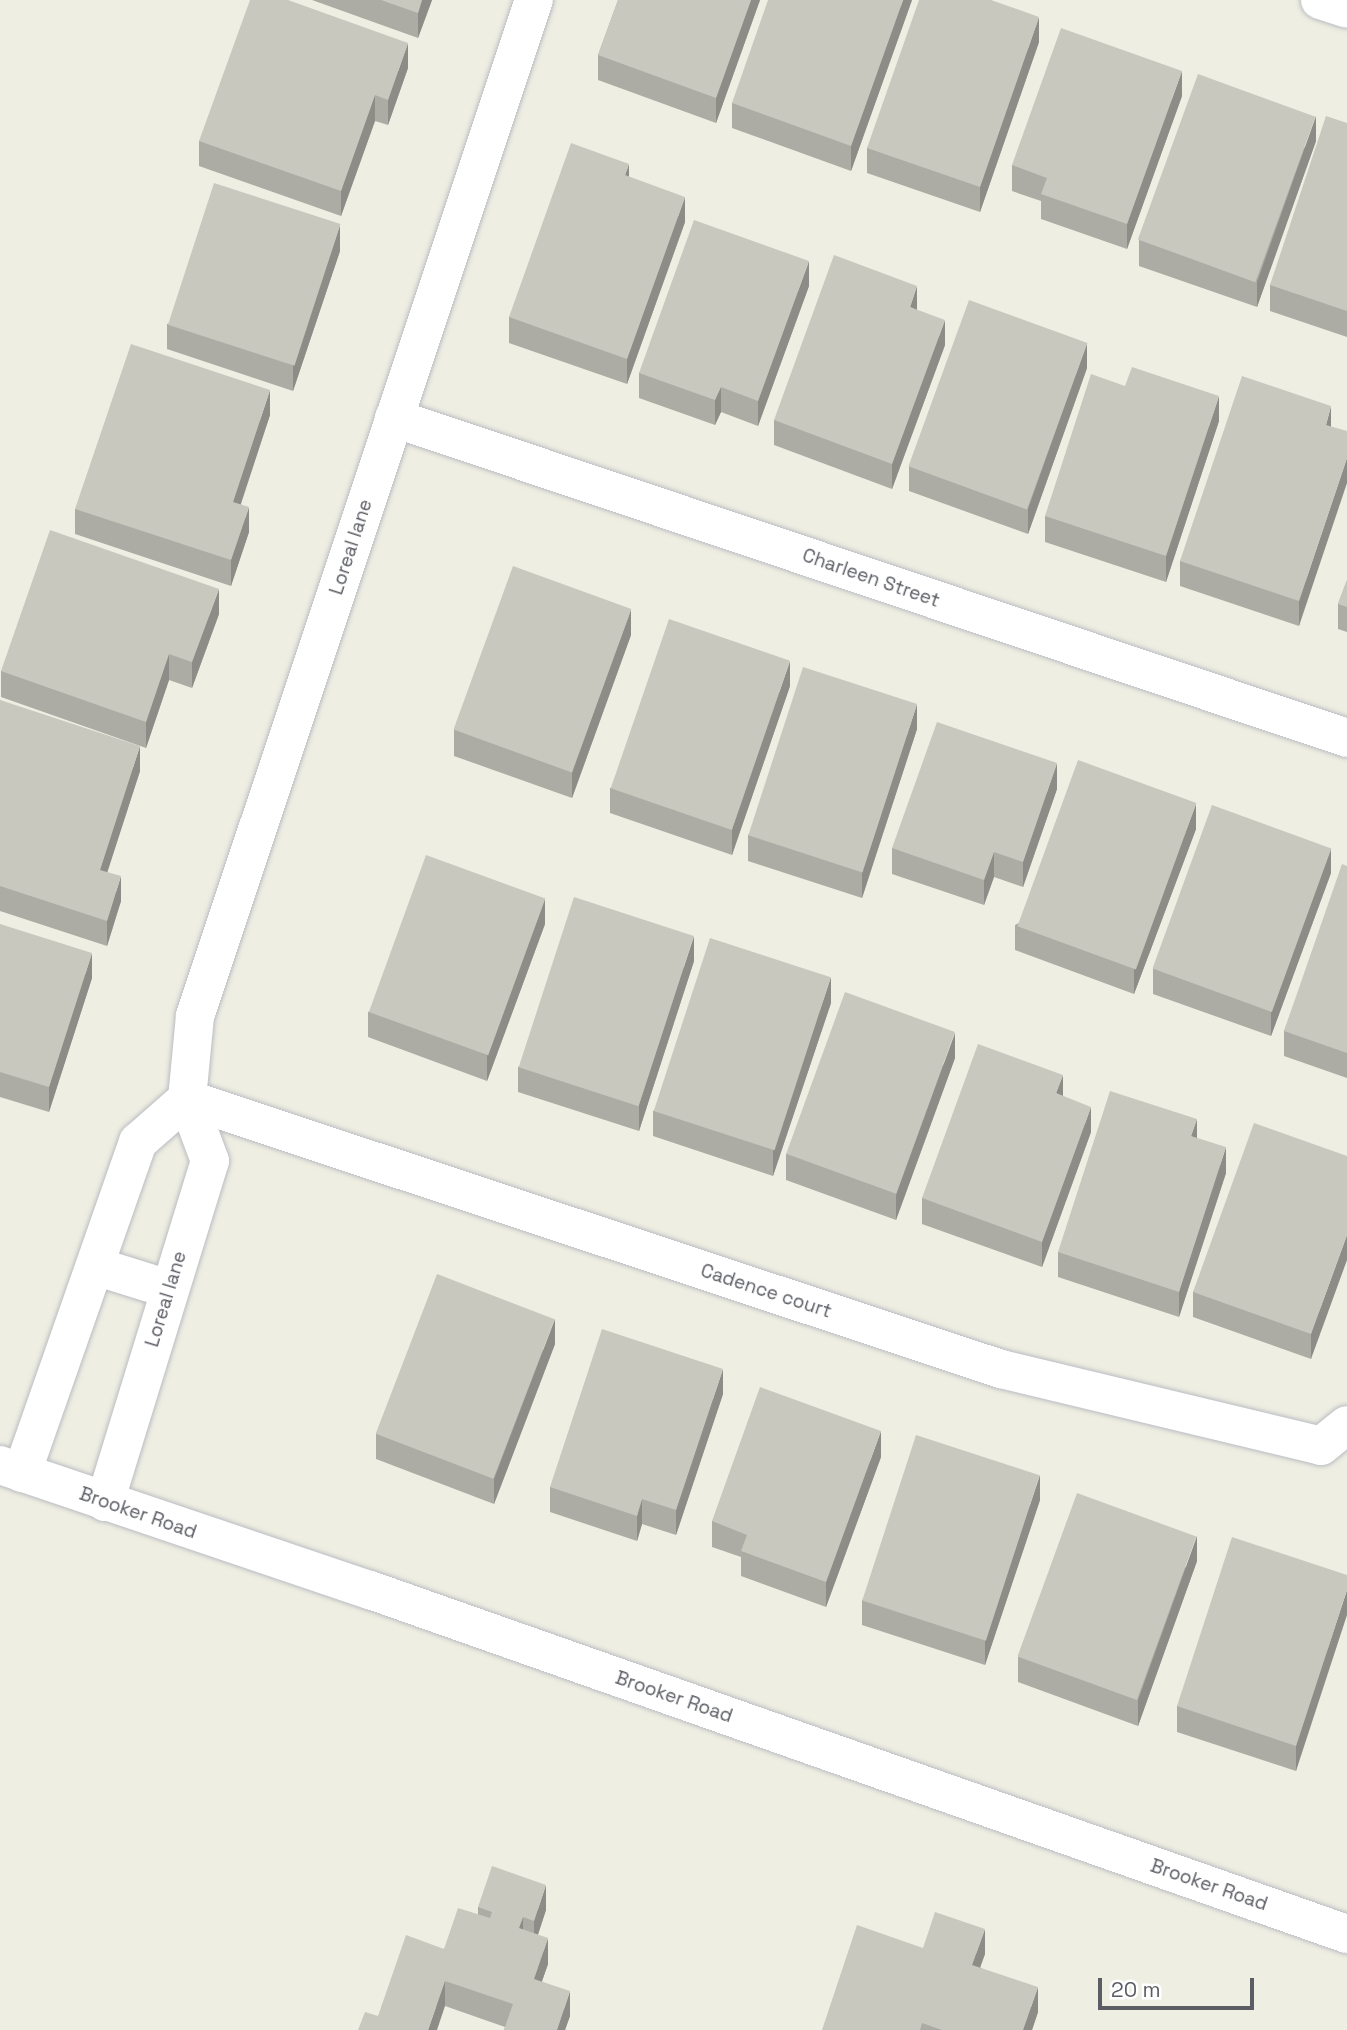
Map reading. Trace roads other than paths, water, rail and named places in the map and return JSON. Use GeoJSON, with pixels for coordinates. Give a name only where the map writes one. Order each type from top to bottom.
{"type":"FeatureCollection","features":[{"type":"Feature","properties":{"kind":"street","name":"Loreal lane"},"geometry":{"type":"LineString","coordinates":[[105,1502],[210,1161],[187,1099],[195,1016],[534,0]]}},
{"type":"Feature","properties":{"kind":"street"},"geometry":{"type":"LineString","coordinates":[[1320,0],[1347,9]]}},
{"type":"Feature","properties":{"kind":"street","name":"Charleen Street"},"geometry":{"type":"LineString","coordinates":[[394,418],[1347,738]]}},
{"type":"Feature","properties":{"kind":"street"},"geometry":{"type":"LineString","coordinates":[[11,1469],[95,1266],[138,1142],[187,1099]]}},
{"type":"Feature","properties":{"kind":"street","name":"Cadence court"},"geometry":{"type":"LineString","coordinates":[[187,1099],[1001,1369],[1321,1446],[1347,1425]]}},
{"type":"Feature","properties":{"kind":"street"},"geometry":{"type":"LineString","coordinates":[[95,1266],[169,1289]]}},
{"type":"Feature","properties":{"kind":"street","name":"Brooker Road"},"geometry":{"type":"LineString","coordinates":[[11,1469],[1347,1934]]}}]}
